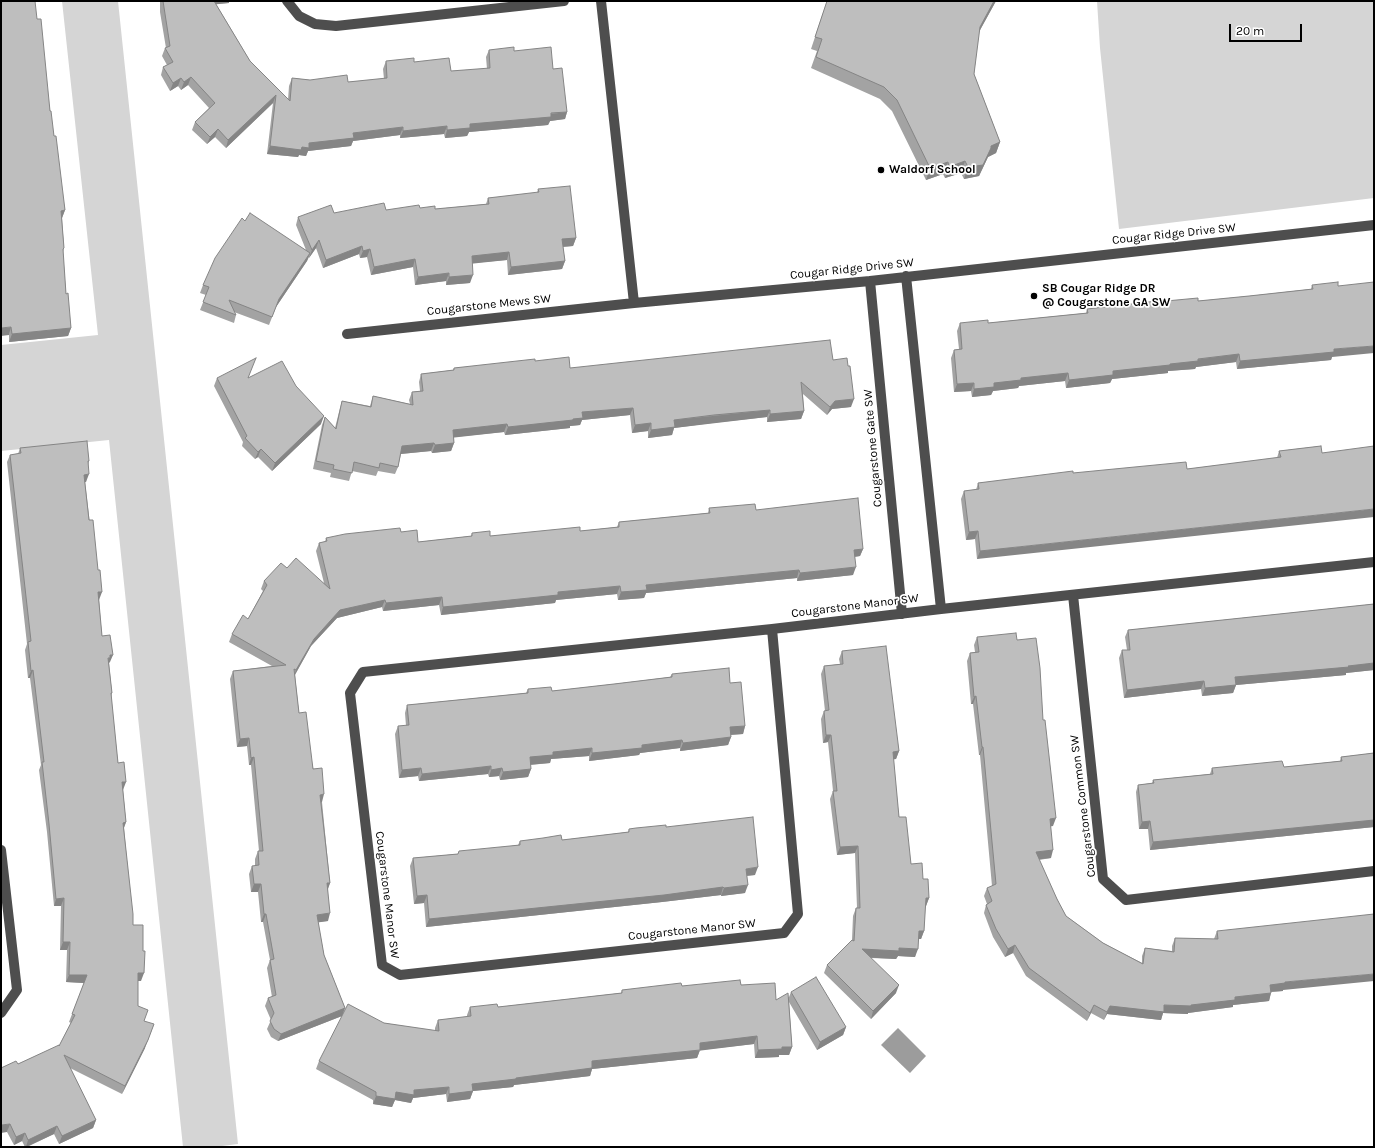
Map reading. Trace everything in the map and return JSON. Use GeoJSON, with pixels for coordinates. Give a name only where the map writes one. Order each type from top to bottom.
{"type":"FeatureCollection","features":[{"type":"Feature","properties":{"kind":"street"},"geometry":{"type":"LineString","coordinates":[[287,1],[299,16],[316,24],[336,26],[564,1]]}},
{"type":"Feature","properties":{"kind":"street"},"geometry":{"type":"LineString","coordinates":[[601,1],[634,303]]}},
{"type":"Feature","properties":{"kind":"street","name":"Cougar Ridge Drive SW"},"geometry":{"type":"LineString","coordinates":[[634,303],[870,281],[1374,225]]}},
{"type":"Feature","properties":{"kind":"street"},"geometry":{"type":"LineString","coordinates":[[906,276],[941,609],[1374,562]]}},
{"type":"Feature","properties":{"kind":"street","name":"Cougarstone Gate SW"},"geometry":{"type":"LineString","coordinates":[[870,281],[902,614]]}},
{"type":"Feature","properties":{"kind":"street","name":"Cougarstone Mews SW"},"geometry":{"type":"LineString","coordinates":[[347,334],[634,303]]}},
{"type":"Feature","properties":{"kind":"street","name":"Cougarstone Common SW"},"geometry":{"type":"LineString","coordinates":[[1073,595],[1103,879],[1126,900],[1374,871]]}},
{"type":"Feature","properties":{"kind":"street","name":"Cougarstone Manor SW"},"geometry":{"type":"LineString","coordinates":[[772,629],[798,914],[784,933],[400,975],[382,965],[350,693],[363,672],[772,629],[941,609]]}},
{"type":"Feature","properties":{"kind":"street"},"geometry":{"type":"LineString","coordinates":[[1,850],[17,990],[1,1013]]}},
{"type":"Feature","properties":{"kind":"shaded area"},"geometry":{"type":"Polygon","coordinates":[[[62,1],[118,1],[238,1144],[214,1147],[183,1147],[109,440],[1,451],[1,345],[98,335],[62,1]]]}},
{"type":"Feature","properties":{"kind":"shaded area"},"geometry":{"type":"Polygon","coordinates":[[[1097,1],[1374,1],[1374,198],[1119,229],[1100,48],[1097,1]]]}},
{"type":"Feature","properties":{"kind":"shaded area"},"geometry":{"type":"Polygon","coordinates":[[[898,1028],[926,1056],[910,1073],[881,1045],[898,1028]]]}},
{"type":"Feature","properties":{"kind":"building"},"geometry":{"type":"Polygon","coordinates":[[[1,1],[35,1],[37,19],[41,19],[50,111],[54,136],[56,136],[65,210],[61,211],[66,294],[68,293],[71,328],[12,334],[11,327],[1,328],[1,1]]]}},
{"type":"Feature","properties":{"kind":"building"},"geometry":{"type":"Polygon","coordinates":[[[163,1],[214,1],[250,61],[290,101],[292,78],[310,80],[347,75],[348,82],[387,78],[386,61],[414,58],[414,62],[449,58],[451,71],[490,68],[489,50],[514,47],[514,51],[551,47],[553,69],[562,68],[567,112],[551,113],[551,117],[470,124],[470,128],[447,130],[447,126],[403,131],[403,127],[353,133],[354,138],[309,143],[309,148],[302,147],[301,150],[270,146],[276,95],[228,140],[218,129],[210,137],[195,122],[215,103],[191,77],[184,82],[181,78],[173,83],[163,67],[173,62],[165,48],[170,46],[163,1]]]}},
{"type":"Feature","properties":{"kind":"building"},"geometry":{"type":"Polygon","coordinates":[[[827,1],[994,1],[980,27],[974,74],[1000,142],[991,146],[983,165],[968,167],[965,161],[949,167],[948,162],[930,168],[897,100],[884,87],[816,57],[822,39],[815,37],[827,1]]]}},
{"type":"Feature","properties":{"kind":"building"},"geometry":{"type":"Polygon","coordinates":[[[570,186],[576,238],[562,239],[565,261],[511,267],[509,252],[472,256],[473,275],[449,277],[449,273],[418,277],[415,259],[374,267],[370,249],[363,251],[362,246],[326,260],[319,240],[312,250],[298,217],[331,205],[334,213],[384,203],[386,210],[419,205],[420,208],[435,206],[435,209],[489,204],[488,198],[539,192],[538,189],[570,186]]]}},
{"type":"Feature","properties":{"kind":"building"},"geometry":{"type":"Polygon","coordinates":[[[250,213],[310,253],[279,299],[272,317],[229,300],[236,315],[203,302],[209,287],[203,285],[215,258],[242,218],[245,221],[250,213]]]}},
{"type":"Feature","properties":{"kind":"building"},"geometry":{"type":"Polygon","coordinates":[[[1338,282],[1338,286],[1374,282],[1374,346],[1334,349],[1334,352],[1240,361],[1239,354],[1198,359],[1198,361],[1170,365],[1113,371],[1113,375],[1069,380],[1068,373],[1021,378],[1021,380],[994,383],[994,387],[974,389],[974,383],[957,384],[954,350],[962,349],[960,323],[988,320],[988,323],[1088,313],[1087,309],[1166,300],[1198,298],[1198,301],[1249,296],[1313,289],[1312,285],[1338,282]]]}},
{"type":"Feature","properties":{"kind":"building"},"geometry":{"type":"Polygon","coordinates":[[[830,340],[833,360],[847,358],[848,366],[850,366],[854,399],[835,401],[830,407],[801,382],[804,411],[770,414],[770,410],[714,415],[674,420],[675,427],[651,430],[651,423],[635,425],[633,408],[582,412],[583,418],[573,420],[508,427],[507,424],[453,430],[454,443],[402,446],[398,467],[380,463],[379,468],[354,462],[352,473],[333,469],[334,465],[316,461],[325,417],[336,429],[342,401],[371,407],[373,396],[413,405],[412,392],[423,391],[421,374],[454,370],[454,368],[535,359],[535,361],[569,357],[570,368],[830,340]]]}},
{"type":"Feature","properties":{"kind":"building"},"geometry":{"type":"Polygon","coordinates":[[[256,358],[248,378],[282,361],[296,386],[324,416],[275,463],[261,449],[258,452],[245,438],[247,436],[217,378],[256,358]]]}},
{"type":"Feature","properties":{"kind":"building"},"geometry":{"type":"Polygon","coordinates":[[[87,441],[89,474],[84,475],[89,520],[93,520],[98,570],[100,570],[102,592],[98,592],[102,636],[110,635],[113,655],[110,655],[110,658],[108,658],[118,763],[124,762],[126,782],[122,782],[126,822],[123,823],[133,925],[143,925],[143,951],[145,951],[144,973],[138,973],[138,1006],[148,1010],[144,1021],[154,1024],[148,1040],[125,1086],[64,1055],[96,1120],[62,1136],[57,1126],[28,1140],[25,1133],[16,1137],[10,1124],[1,1125],[1,1068],[16,1061],[18,1064],[59,1046],[75,1015],[72,1014],[87,975],[69,975],[70,942],[63,942],[64,898],[56,899],[42,762],[44,762],[33,670],[31,671],[28,642],[31,641],[10,455],[21,453],[20,448],[87,441]]]}},
{"type":"Feature","properties":{"kind":"building"},"geometry":{"type":"Polygon","coordinates":[[[1321,446],[1322,453],[1374,446],[1374,509],[980,551],[978,531],[969,532],[964,491],[979,489],[978,483],[1073,471],[1073,473],[1186,462],[1187,469],[1281,457],[1279,451],[1321,446]]]}},
{"type":"Feature","properties":{"kind":"building"},"geometry":{"type":"Polygon","coordinates":[[[858,498],[863,549],[854,550],[856,567],[800,573],[799,570],[646,585],[647,590],[621,592],[620,586],[558,592],[558,595],[443,607],[442,597],[386,603],[385,600],[340,610],[314,639],[296,670],[294,669],[299,713],[306,712],[313,769],[322,768],[324,794],[320,795],[330,883],[327,883],[330,913],[317,915],[324,955],[345,1008],[281,1034],[274,1029],[270,1021],[274,1013],[268,998],[276,995],[270,960],[274,959],[266,914],[264,914],[261,884],[254,884],[252,866],[259,865],[258,851],[263,851],[254,757],[251,758],[249,738],[240,739],[233,671],[286,665],[232,634],[243,615],[248,619],[267,585],[264,581],[281,563],[287,568],[296,558],[330,589],[319,543],[327,541],[326,538],[345,534],[400,528],[401,532],[417,530],[418,542],[472,536],[472,533],[490,531],[490,536],[580,527],[580,531],[619,527],[619,522],[710,513],[709,508],[755,504],[756,510],[858,498]]]}},
{"type":"Feature","properties":{"kind":"building"},"geometry":{"type":"Polygon","coordinates":[[[1374,604],[1374,663],[1348,666],[1349,667],[1235,677],[1236,685],[1205,688],[1204,681],[1127,690],[1122,650],[1130,650],[1128,630],[1374,604]]]}},
{"type":"Feature","properties":{"kind":"building"},"geometry":{"type":"Polygon","coordinates":[[[1016,633],[1017,640],[1036,638],[1040,668],[1043,720],[1045,720],[1056,818],[1050,819],[1053,850],[1036,852],[1066,916],[1103,943],[1143,964],[1145,948],[1174,952],[1175,938],[1218,939],[1217,931],[1374,914],[1374,974],[1285,982],[1270,985],[1271,993],[1235,997],[1235,1000],[1191,1006],[1164,1005],[1164,1012],[1110,1006],[1107,1012],[1094,1005],[1090,1013],[1029,968],[1015,945],[1008,949],[996,929],[986,905],[992,901],[987,888],[996,884],[983,747],[976,696],[974,697],[970,653],[979,652],[977,637],[1016,633]]]}},
{"type":"Feature","properties":{"kind":"building"},"geometry":{"type":"Polygon","coordinates":[[[886,646],[899,751],[893,752],[899,817],[906,817],[911,864],[922,863],[923,879],[928,879],[929,898],[926,898],[924,931],[919,931],[918,949],[899,948],[899,951],[862,949],[899,985],[873,1011],[827,965],[852,940],[854,941],[856,908],[860,908],[858,846],[840,847],[833,791],[837,791],[831,735],[826,735],[824,711],[829,710],[824,666],[843,664],[842,651],[886,646]]]}},
{"type":"Feature","properties":{"kind":"building"},"geometry":{"type":"Polygon","coordinates":[[[729,668],[730,683],[741,682],[745,726],[730,727],[731,737],[683,743],[682,740],[642,745],[642,748],[592,753],[592,748],[553,752],[553,755],[530,757],[531,769],[503,772],[502,768],[491,770],[491,766],[422,774],[421,768],[402,770],[398,726],[409,725],[407,705],[528,693],[528,689],[551,687],[552,691],[614,684],[672,677],[672,674],[729,668]]]}},
{"type":"Feature","properties":{"kind":"building"},"geometry":{"type":"Polygon","coordinates":[[[1374,753],[1374,820],[1153,842],[1150,821],[1142,822],[1138,785],[1154,783],[1153,780],[1213,774],[1212,768],[1282,761],[1284,767],[1342,761],[1341,757],[1374,753]]]}},
{"type":"Feature","properties":{"kind":"building"},"geometry":{"type":"Polygon","coordinates":[[[753,817],[758,867],[746,869],[748,885],[429,919],[427,895],[417,896],[413,858],[458,854],[459,851],[520,845],[520,841],[561,835],[562,840],[629,832],[629,829],[636,828],[666,825],[666,827],[753,817]]]}},
{"type":"Feature","properties":{"kind":"building"},"geometry":{"type":"Polygon","coordinates":[[[816,977],[846,1027],[820,1042],[791,992],[816,977]]]}},
{"type":"Feature","properties":{"kind":"building"},"geometry":{"type":"Polygon","coordinates":[[[740,980],[741,985],[775,983],[776,1000],[788,993],[792,1047],[758,1050],[757,1036],[700,1043],[700,1050],[592,1061],[592,1068],[472,1084],[473,1091],[449,1094],[449,1087],[414,1090],[414,1095],[396,1092],[395,1099],[376,1096],[376,1092],[319,1061],[348,1004],[384,1023],[439,1031],[438,1020],[471,1016],[470,1007],[497,1004],[498,1007],[622,993],[622,990],[681,983],[682,986],[740,980]]]}},
{"type":"Feature","properties":{"kind":"place","name":"Waldorf School"},"geometry":{"type":"Point","coordinates":[881,170]}},
{"type":"Feature","properties":{"kind":"place","name":"SB Cougar Ridge DR @ Cougarstone GA SW"},"geometry":{"type":"Point","coordinates":[1034,296]}}]}
